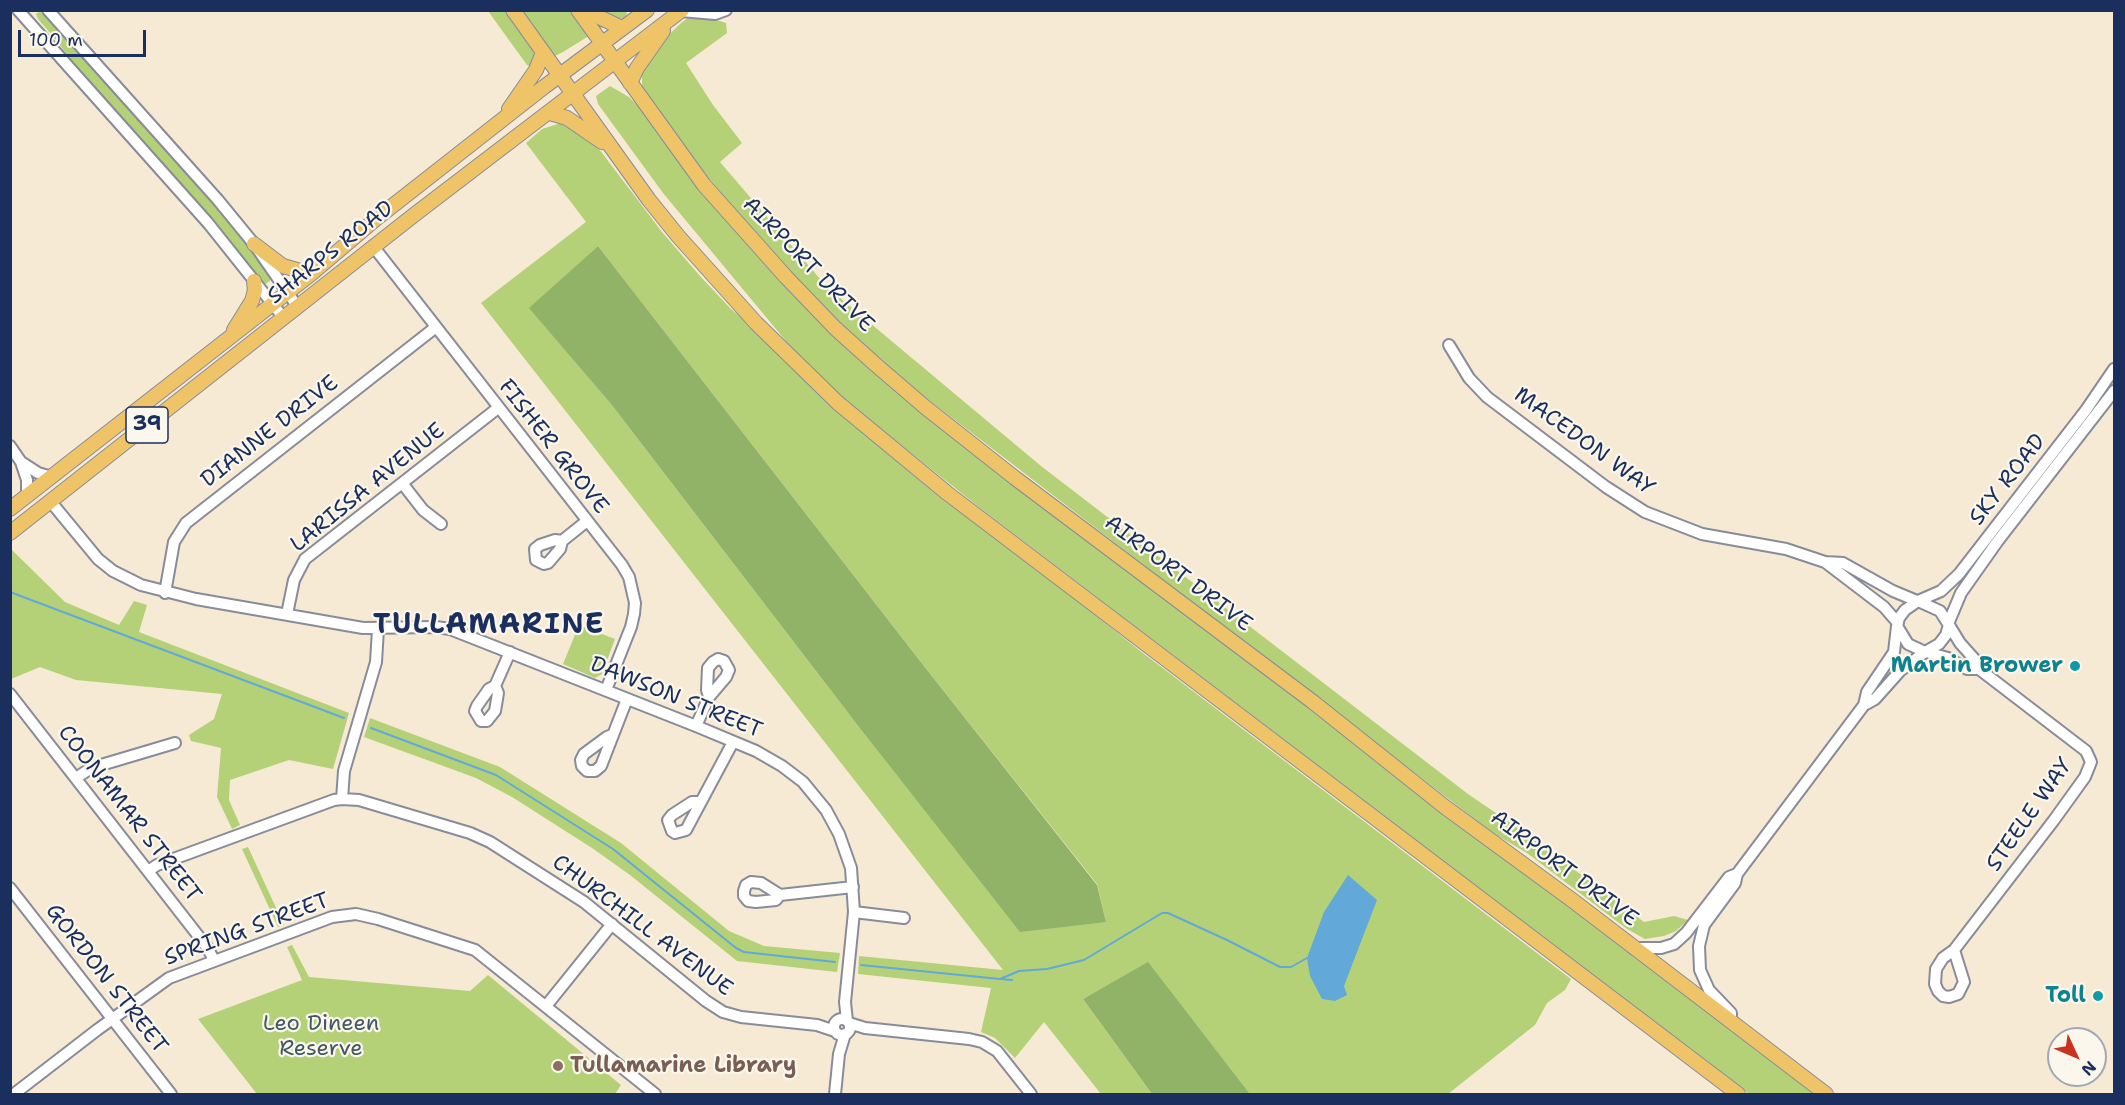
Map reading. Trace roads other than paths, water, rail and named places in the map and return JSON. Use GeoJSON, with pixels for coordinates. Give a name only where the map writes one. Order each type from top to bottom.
{"type":"FeatureCollection","features":[{"type":"Feature","properties":{"kind":"main road"},"geometry":{"type":"LineString","coordinates":[[513,10],[613,151],[678,236],[748,315],[838,403],[947,493],[1738,1095]]}},
{"type":"Feature","properties":{"kind":"main road","name":"AIRPORT DRIVE"},"geometry":{"type":"LineString","coordinates":[[578,10],[704,185],[835,328],[876,365],[1015,477],[1313,702],[1445,807],[1826,1095]]}},
{"type":"Feature","properties":{"kind":"main road"},"geometry":{"type":"LineString","coordinates":[[591,10],[601,18],[622,28]]}},
{"type":"Feature","properties":{"kind":"main road","name":"SHARPS ROAD"},"geometry":{"type":"LineString","coordinates":[[11,509],[559,76],[647,10]]}},
{"type":"Feature","properties":{"kind":"main road"},"geometry":{"type":"LineString","coordinates":[[630,83],[640,63],[678,14]]}},
{"type":"Feature","properties":{"kind":"main road","name":"SHARPS ROAD"},"geometry":{"type":"LineString","coordinates":[[10,533],[373,246],[678,14]]}},
{"type":"Feature","properties":{"kind":"main road"},"geometry":{"type":"LineString","coordinates":[[498,124],[536,70],[543,52]]}},
{"type":"Feature","properties":{"kind":"main road"},"geometry":{"type":"LineString","coordinates":[[550,113],[567,118],[613,151]]}},
{"type":"Feature","properties":{"kind":"main road"},"geometry":{"type":"LineString","coordinates":[[254,244],[283,266],[311,274]]}},
{"type":"Feature","properties":{"kind":"main road"},"geometry":{"type":"LineString","coordinates":[[230,337],[252,301],[255,290],[254,280]]}},
{"type":"Feature","properties":{"kind":"main road"},"geometry":{"type":"LineString","coordinates":[[11,509],[21,512],[36,500],[51,502]]}},
{"type":"Feature","properties":{"kind":"street"},"geometry":{"type":"LineString","coordinates":[[48,10],[218,200],[254,244],[297,306]]}},
{"type":"Feature","properties":{"kind":"street"},"geometry":{"type":"LineString","coordinates":[[678,14],[715,14],[726,10]]}},
{"type":"Feature","properties":{"kind":"street"},"geometry":{"type":"LineString","coordinates":[[20,11],[208,223],[283,317]]}},
{"type":"Feature","properties":{"kind":"street","name":"FISHER GROVE"},"geometry":{"type":"LineString","coordinates":[[373,246],[622,565],[631,583],[635,603],[631,627],[606,690]]}},
{"type":"Feature","properties":{"kind":"street","name":"DIANNE DRIVE"},"geometry":{"type":"LineString","coordinates":[[165,593],[174,542],[186,523],[436,327]]}},
{"type":"Feature","properties":{"kind":"street","name":"MACEDON WAY"},"geometry":{"type":"LineString","coordinates":[[1449,345],[1469,378],[1487,397],[1625,500],[1665,521],[1702,534],[1778,548],[1825,562],[1843,563],[1893,591],[1917,601]]}},
{"type":"Feature","properties":{"kind":"street","name":"SKY ROAD"},"geometry":{"type":"LineString","coordinates":[[1917,601],[1941,591],[1959,574],[2115,369]]}},
{"type":"Feature","properties":{"kind":"street","name":"SKY ROAD"},"geometry":{"type":"LineString","coordinates":[[1948,624],[1961,593],[1997,542],[2115,391]]}},
{"type":"Feature","properties":{"kind":"street","name":"LARISSA AVENUE"},"geometry":{"type":"LineString","coordinates":[[287,614],[294,580],[305,560],[498,408]]}},
{"type":"Feature","properties":{"kind":"street"},"geometry":{"type":"LineString","coordinates":[[10,446],[21,462],[27,480],[27,496]]}},
{"type":"Feature","properties":{"kind":"street"},"geometry":{"type":"LineString","coordinates":[[21,462],[38,473],[52,477]]}},
{"type":"Feature","properties":{"kind":"street"},"geometry":{"type":"LineString","coordinates":[[402,483],[423,510],[441,524]]}},
{"type":"Feature","properties":{"kind":"street","name":"DAWSON STREET"},"geometry":{"type":"LineString","coordinates":[[51,502],[98,559],[141,585],[165,593],[378,629],[436,627],[450,629],[696,726],[770,758],[782,766],[802,782],[816,798],[840,834],[851,868],[854,912],[835,1095]]}},
{"type":"Feature","properties":{"kind":"street"},"geometry":{"type":"LineString","coordinates":[[562,541],[587,521]]}},
{"type":"Feature","properties":{"kind":"street","name":"MACEDON WAY"},"geometry":{"type":"LineString","coordinates":[[1825,562],[1884,607],[1898,625]]}},
{"type":"Feature","properties":{"kind":"street"},"geometry":{"type":"LineString","coordinates":[[1731,1022],[1731,1013],[1717,999],[1703,979],[1698,945],[1704,925],[1735,883],[1737,874],[1864,705],[1867,692],[1894,652],[1898,625],[1905,610],[1917,601],[1936,607],[1944,615],[1948,624],[1946,635],[1940,644],[1900,671],[1875,699],[1864,705]]}},
{"type":"Feature","properties":{"kind":"street","name":"STEELE WAY"},"geometry":{"type":"LineString","coordinates":[[1948,624],[1959,643],[1977,662],[1978,669]]}},
{"type":"Feature","properties":{"kind":"street"},"geometry":{"type":"LineString","coordinates":[[1898,625],[1908,644],[1925,652]]}},
{"type":"Feature","properties":{"kind":"street"},"geometry":{"type":"LineString","coordinates":[[342,799],[344,771],[376,663],[378,629]]}},
{"type":"Feature","properties":{"kind":"street"},"geometry":{"type":"LineString","coordinates":[[495,686],[510,652]]}},
{"type":"Feature","properties":{"kind":"street","name":"STEELE WAY"},"geometry":{"type":"LineString","coordinates":[[1925,652],[1948,658],[1967,669],[1978,669],[2086,751],[2091,762],[2085,777],[1954,950]]}},
{"type":"Feature","properties":{"kind":"street","name":"COONAMAR STREET"},"geometry":{"type":"LineString","coordinates":[[10,694],[207,947],[214,960]]}},
{"type":"Feature","properties":{"kind":"street"},"geometry":{"type":"LineString","coordinates":[[696,726],[709,697]]}},
{"type":"Feature","properties":{"kind":"street"},"geometry":{"type":"LineString","coordinates":[[612,735],[627,699]]}},
{"type":"Feature","properties":{"kind":"street"},"geometry":{"type":"LineString","coordinates":[[700,802],[733,742]]}},
{"type":"Feature","properties":{"kind":"street"},"geometry":{"type":"LineString","coordinates":[[76,778],[91,768],[175,743]]}},
{"type":"Feature","properties":{"kind":"street","name":"CHURCHILL AVENUE"},"geometry":{"type":"LineString","coordinates":[[148,871],[157,865],[342,799],[370,802],[479,836],[577,897],[706,1001],[723,1012],[741,1017],[865,1028],[982,1042],[1001,1056],[1031,1095]]}},
{"type":"Feature","properties":{"kind":"street"},"geometry":{"type":"LineString","coordinates":[[1633,948],[1661,948],[1674,944],[1686,933],[1729,878],[1737,874]]}},
{"type":"Feature","properties":{"kind":"street"},"geometry":{"type":"LineString","coordinates":[[780,895],[853,887]]}},
{"type":"Feature","properties":{"kind":"street","name":"GORDON STREET"},"geometry":{"type":"LineString","coordinates":[[10,888],[171,1095]]}},
{"type":"Feature","properties":{"kind":"street"},"geometry":{"type":"LineString","coordinates":[[854,912],[904,918]]}},
{"type":"Feature","properties":{"kind":"street","name":"SPRING STREET"},"geometry":{"type":"LineString","coordinates":[[14,1095],[169,978],[332,917],[356,914],[475,950],[654,1095]]}},
{"type":"Feature","properties":{"kind":"street"},"geometry":{"type":"LineString","coordinates":[[546,1006],[612,924]]}},
{"type":"Feature","properties":{"kind":"water"},"geometry":{"type":"Polygon","coordinates":[[[1348,875],[1377,900],[1344,986],[1347,995],[1335,1001],[1322,999],[1310,976],[1307,958],[1324,912],[1348,875]]]}},
{"type":"Feature","properties":{"kind":"waterway"},"geometry":{"type":"LineString","coordinates":[[10,592],[344,718]]}},
{"type":"Feature","properties":{"kind":"waterway"},"geometry":{"type":"LineString","coordinates":[[371,728],[496,775],[613,849],[736,948],[744,952],[835,962]]}},
{"type":"Feature","properties":{"kind":"waterway"},"geometry":{"type":"LineString","coordinates":[[861,965],[1000,979],[1019,971],[1047,969],[1084,960],[1162,913],[1168,913],[1280,967],[1291,967],[1307,958]]}},
{"type":"Feature","properties":{"kind":"waterway"},"geometry":{"type":"LineString","coordinates":[[1000,979],[1012,980]]}},
{"type":"Feature","properties":{"kind":"place","name":"Martin Brower"},"geometry":{"type":"Point","coordinates":[2075,666]}},
{"type":"Feature","properties":{"kind":"place","name":"Toll"},"geometry":{"type":"Point","coordinates":[2098,996]}},
{"type":"Feature","properties":{"kind":"place","name":"Tullamarine Library"},"geometry":{"type":"Point","coordinates":[558,1066]}},
{"type":"Feature","properties":{"kind":"district","name":"TULLAMARINE"},"geometry":{"type":"Point","coordinates":[489,626]}},
{"type":"Feature","properties":{"kind":"park label","name":"Leo Dineen Reserve"},"geometry":{"type":"Point","coordinates":[321,1036]}}]}
